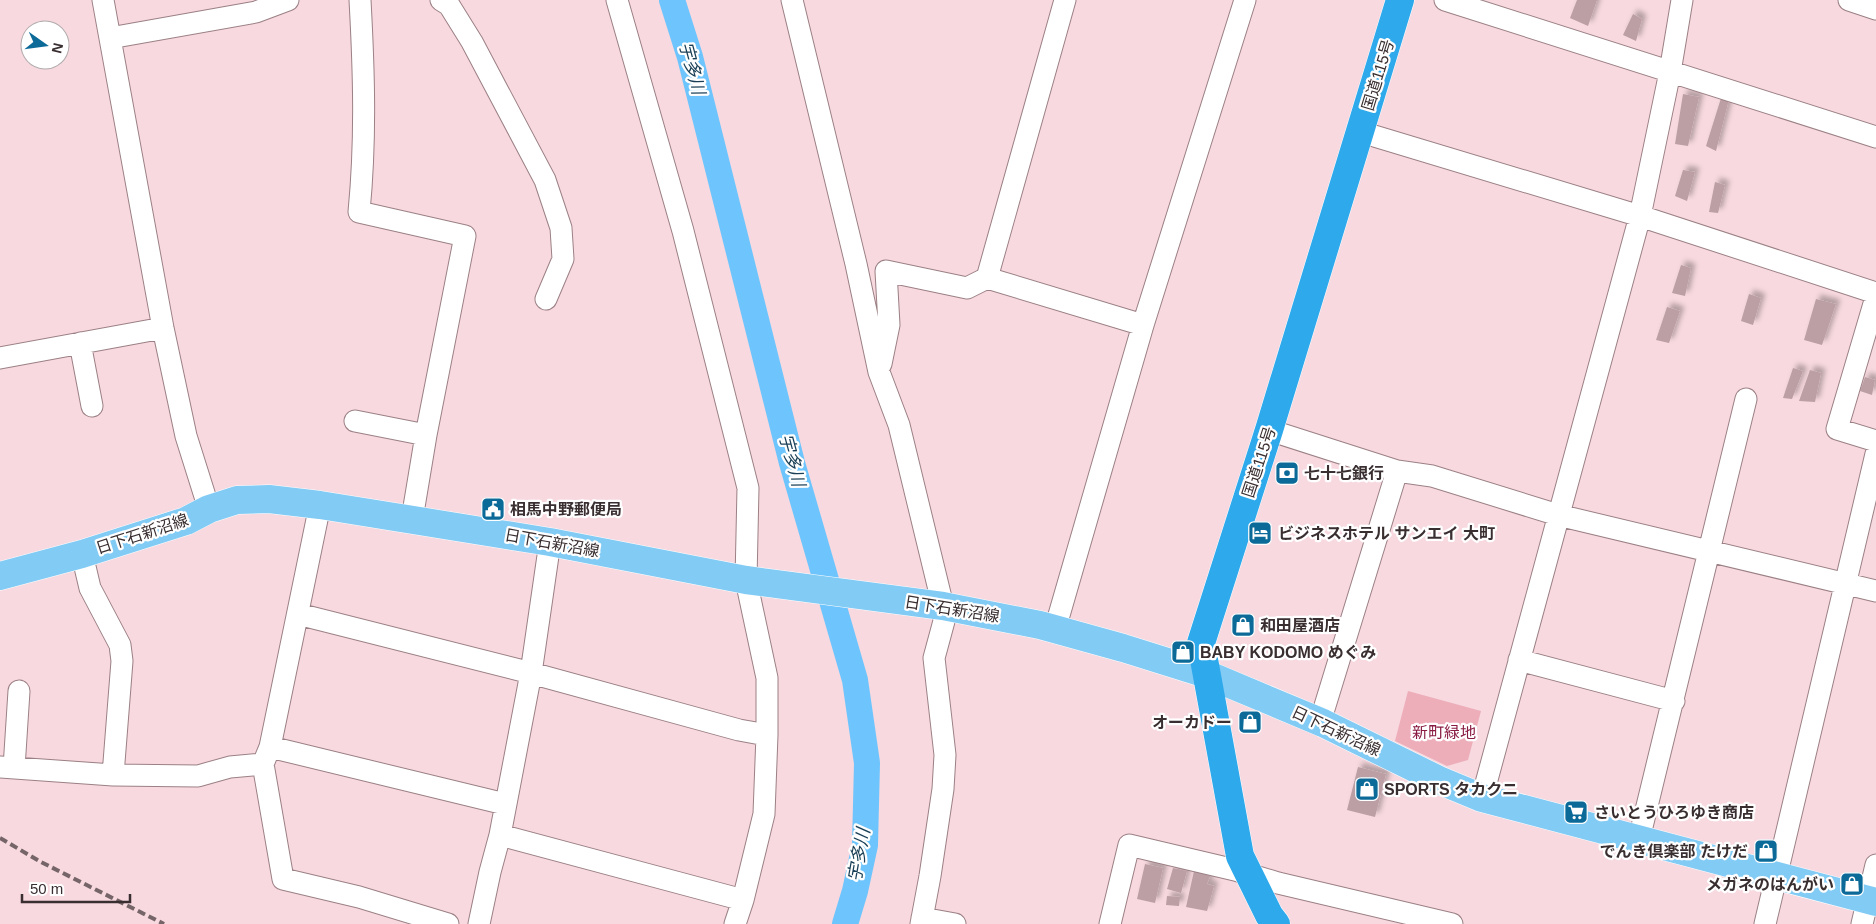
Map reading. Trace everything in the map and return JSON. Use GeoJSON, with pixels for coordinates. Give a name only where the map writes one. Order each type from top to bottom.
{"type":"FeatureCollection","features":[{"type":"Feature","properties":{"kind":"highway","name":"国道115号"},"geometry":{"type":"LineString","coordinates":[[1276,924],[1269,915],[1240,856],[1200,643],[1269,430],[1400,0]]}},
{"type":"Feature","properties":{"kind":"main road","name":"日下石新沼線"},"geometry":{"type":"LineString","coordinates":[[0,576],[82,554],[186,521],[209,510],[238,500],[269,499],[320,505],[550,542],[756,582],[939,606],[1055,629],[1206,674],[1320,722],[1441,781],[1482,798],[1777,876],[1869,909]]}},
{"type":"Feature","properties":{"kind":"street"},"geometry":{"type":"LineString","coordinates":[[103,0],[163,328],[186,436],[209,510]]}},
{"type":"Feature","properties":{"kind":"street"},"geometry":{"type":"LineString","coordinates":[[110,38],[256,12],[288,0]]}},
{"type":"Feature","properties":{"kind":"street"},"geometry":{"type":"LineString","coordinates":[[360,0],[365,81],[364,166],[359,212],[465,236],[426,435],[412,520]]}},
{"type":"Feature","properties":{"kind":"street"},"geometry":{"type":"LineString","coordinates":[[617,0],[683,231],[748,488],[756,582],[768,678],[767,735],[764,814],[743,900],[735,924]]}},
{"type":"Feature","properties":{"kind":"street"},"geometry":{"type":"LineString","coordinates":[[792,0],[856,264],[879,372],[899,425],[939,606],[944,621],[934,658],[944,755],[943,789],[922,921],[954,924]]}},
{"type":"Feature","properties":{"kind":"street"},"geometry":{"type":"LineString","coordinates":[[987,278],[1066,0]]}},
{"type":"Feature","properties":{"kind":"street"},"geometry":{"type":"LineString","coordinates":[[1055,629],[1143,325],[1245,0]]}},
{"type":"Feature","properties":{"kind":"street"},"geometry":{"type":"LineString","coordinates":[[1445,0],[1876,137]]}},
{"type":"Feature","properties":{"kind":"street"},"geometry":{"type":"LineString","coordinates":[[1482,798],[1640,216],[1670,72],[1682,0]]}},
{"type":"Feature","properties":{"kind":"street"},"geometry":{"type":"LineString","coordinates":[[1849,0],[1876,9]]}},
{"type":"Feature","properties":{"kind":"street"},"geometry":{"type":"LineString","coordinates":[[443,1],[449,5],[472,42],[545,180],[561,228],[562,259],[546,299]]}},
{"type":"Feature","properties":{"kind":"street"},"geometry":{"type":"LineString","coordinates":[[1361,132],[1640,216],[1876,293]]}},
{"type":"Feature","properties":{"kind":"street"},"geometry":{"type":"LineString","coordinates":[[879,372],[889,325],[886,271],[967,288],[987,278],[1143,325]]}},
{"type":"Feature","properties":{"kind":"street"},"geometry":{"type":"LineString","coordinates":[[1876,297],[1837,429],[1876,441]]}},
{"type":"Feature","properties":{"kind":"street"},"geometry":{"type":"LineString","coordinates":[[0,358],[163,328]]}},
{"type":"Feature","properties":{"kind":"street"},"geometry":{"type":"LineString","coordinates":[[80,343],[92,406]]}},
{"type":"Feature","properties":{"kind":"street"},"geometry":{"type":"LineString","coordinates":[[1639,839],[1746,399]]}},
{"type":"Feature","properties":{"kind":"street"},"geometry":{"type":"LineString","coordinates":[[355,421],[426,435]]}},
{"type":"Feature","properties":{"kind":"street"},"geometry":{"type":"LineString","coordinates":[[1269,430],[1397,471],[1432,476],[1558,514],[1876,591]]}},
{"type":"Feature","properties":{"kind":"street"},"geometry":{"type":"LineString","coordinates":[[1766,924],[1876,454]]}},
{"type":"Feature","properties":{"kind":"street"},"geometry":{"type":"LineString","coordinates":[[1320,722],[1397,471]]}},
{"type":"Feature","properties":{"kind":"street"},"geometry":{"type":"LineString","coordinates":[[320,505],[266,756],[283,879],[359,897],[448,924]]}},
{"type":"Feature","properties":{"kind":"street"},"geometry":{"type":"LineString","coordinates":[[479,924],[500,835],[530,672],[550,542]]}},
{"type":"Feature","properties":{"kind":"street"},"geometry":{"type":"LineString","coordinates":[[82,554],[90,588],[120,645],[122,661],[113,775]]}},
{"type":"Feature","properties":{"kind":"street"},"geometry":{"type":"LineString","coordinates":[[298,614],[530,672],[739,730],[767,735]]}},
{"type":"Feature","properties":{"kind":"street"},"geometry":{"type":"LineString","coordinates":[[1519,660],[1674,701]]}},
{"type":"Feature","properties":{"kind":"street"},"geometry":{"type":"LineString","coordinates":[[19,691],[7,768],[113,775],[198,776],[266,756],[505,804]]}},
{"type":"Feature","properties":{"kind":"street"},"geometry":{"type":"LineString","coordinates":[[500,835],[743,900]]}},
{"type":"Feature","properties":{"kind":"street"},"geometry":{"type":"LineString","coordinates":[[1110,924],[1129,845],[1250,874],[1412,919],[1452,924]]}},
{"type":"Feature","properties":{"kind":"street"},"geometry":{"type":"LineString","coordinates":[[1869,909],[1876,865]]}},
{"type":"Feature","properties":{"kind":"green space","name":"新町緑地"},"geometry":{"type":"Polygon","coordinates":[[[1408,691],[1481,711],[1468,760],[1447,766],[1395,741],[1408,691]]]}},
{"type":"Feature","properties":{"kind":"building"},"geometry":{"type":"Polygon","coordinates":[[[1577,0],[1597,0],[1588,26],[1570,18],[1577,0]]]}},
{"type":"Feature","properties":{"kind":"building"},"geometry":{"type":"Polygon","coordinates":[[[1633,14],[1642,19],[1636,41],[1623,35],[1633,14]]]}},
{"type":"Feature","properties":{"kind":"building"},"geometry":{"type":"Polygon","coordinates":[[[1683,94],[1699,97],[1688,146],[1675,144],[1683,94]]]}},
{"type":"Feature","properties":{"kind":"building"},"geometry":{"type":"Polygon","coordinates":[[[1722,95],[1729,99],[1716,151],[1706,146],[1722,95]]]}},
{"type":"Feature","properties":{"kind":"building"},"geometry":{"type":"Polygon","coordinates":[[[1683,170],[1695,172],[1687,201],[1675,196],[1683,170]]]}},
{"type":"Feature","properties":{"kind":"building"},"geometry":{"type":"Polygon","coordinates":[[[1715,182],[1725,185],[1718,213],[1709,212],[1715,182]]]}},
{"type":"Feature","properties":{"kind":"building"},"geometry":{"type":"Polygon","coordinates":[[[1681,265],[1691,268],[1685,296],[1672,293],[1681,265]]]}},
{"type":"Feature","properties":{"kind":"building"},"geometry":{"type":"Polygon","coordinates":[[[1749,294],[1761,298],[1753,325],[1741,321],[1749,294]]]}},
{"type":"Feature","properties":{"kind":"building"},"geometry":{"type":"Polygon","coordinates":[[[1816,299],[1836,304],[1822,345],[1804,340],[1816,299]]]}},
{"type":"Feature","properties":{"kind":"building"},"geometry":{"type":"Polygon","coordinates":[[[1667,307],[1680,311],[1669,343],[1656,340],[1667,307]]]}},
{"type":"Feature","properties":{"kind":"building"},"geometry":{"type":"Polygon","coordinates":[[[1793,368],[1803,371],[1792,399],[1783,398],[1793,368]]]}},
{"type":"Feature","properties":{"kind":"building"},"geometry":{"type":"Polygon","coordinates":[[[1810,370],[1821,373],[1815,402],[1799,401],[1810,370]]]}},
{"type":"Feature","properties":{"kind":"building"},"geometry":{"type":"Polygon","coordinates":[[[1865,377],[1875,380],[1872,395],[1860,391],[1865,377]]]}},
{"type":"Feature","properties":{"kind":"building"},"geometry":{"type":"Polygon","coordinates":[[[1358,767],[1386,774],[1375,817],[1347,810],[1358,767]]]}},
{"type":"Feature","properties":{"kind":"building"},"geometry":{"type":"Polygon","coordinates":[[[1145,864],[1163,868],[1155,903],[1137,899],[1145,864]]]}},
{"type":"Feature","properties":{"kind":"building"},"geometry":{"type":"Polygon","coordinates":[[[1173,868],[1187,871],[1181,893],[1167,889],[1173,868]]]}},
{"type":"Feature","properties":{"kind":"building"},"geometry":{"type":"Polygon","coordinates":[[[1194,871],[1210,876],[1207,884],[1214,886],[1207,911],[1186,907],[1194,871]]]}},
{"type":"Feature","properties":{"kind":"building"},"geometry":{"type":"Polygon","coordinates":[[[1167,896],[1180,897],[1179,906],[1166,905],[1167,896]]]}},
{"type":"Feature","properties":{"kind":"waterway","name":"宇多川"},"geometry":{"type":"LineString","coordinates":[[672,0],[690,57],[792,463],[855,680],[867,763],[865,845],[855,891],[845,924]]}},
{"type":"Feature","properties":{"kind":"railway"},"geometry":{"type":"LineString","coordinates":[[0,838],[41,862],[164,924]]}},
{"type":"Feature","properties":{"kind":"place","name":"七十七銀行"},"geometry":{"type":"Point","coordinates":[1287,473]}},
{"type":"Feature","properties":{"kind":"place","name":"相馬中野郵便局"},"geometry":{"type":"Point","coordinates":[493,509]}},
{"type":"Feature","properties":{"kind":"place","name":"ビジネスホテル サンエイ 大町"},"geometry":{"type":"Point","coordinates":[1260,533]}},
{"type":"Feature","properties":{"kind":"place","name":"和田屋酒店"},"geometry":{"type":"Point","coordinates":[1243,625]}},
{"type":"Feature","properties":{"kind":"place","name":"BABY KODOMO めぐみ"},"geometry":{"type":"Point","coordinates":[1183,652]}},
{"type":"Feature","properties":{"kind":"place","name":"オーカドー"},"geometry":{"type":"Point","coordinates":[1250,722]}},
{"type":"Feature","properties":{"kind":"place","name":"SPORTS タカクニ"},"geometry":{"type":"Point","coordinates":[1367,789]}},
{"type":"Feature","properties":{"kind":"place","name":"さいとうひろゆき商店"},"geometry":{"type":"Point","coordinates":[1576,812]}},
{"type":"Feature","properties":{"kind":"place","name":"でんき倶楽部 たけだ"},"geometry":{"type":"Point","coordinates":[1766,851]}},
{"type":"Feature","properties":{"kind":"place","name":"メガネのはんがい"},"geometry":{"type":"Point","coordinates":[1852,884]}}]}
